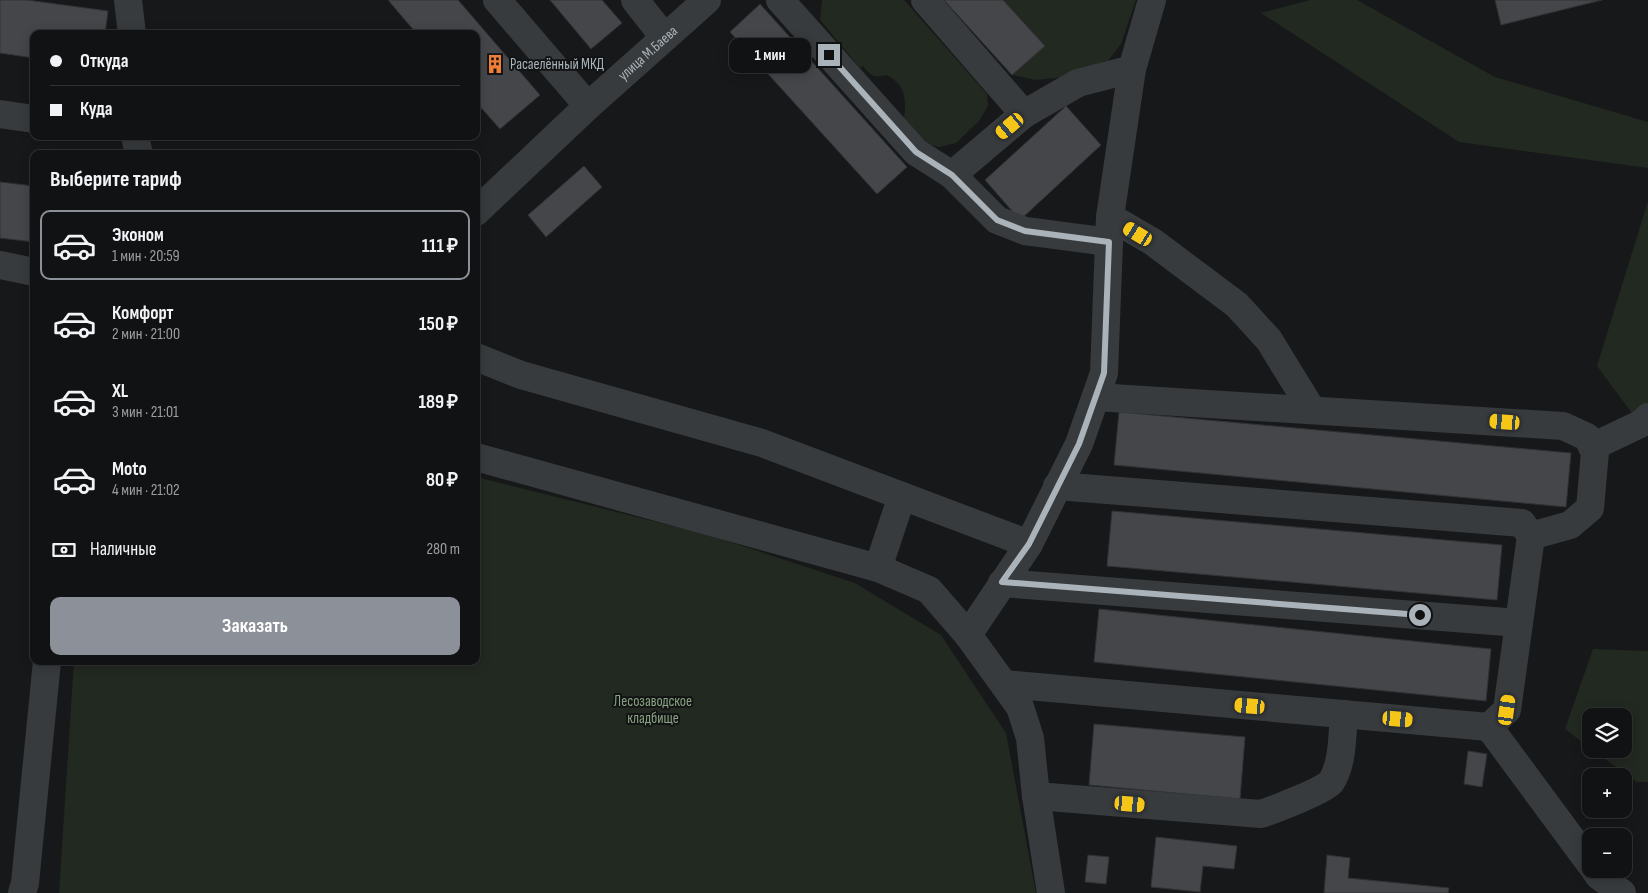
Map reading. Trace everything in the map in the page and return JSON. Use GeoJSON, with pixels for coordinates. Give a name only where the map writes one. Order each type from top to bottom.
{"type":"FeatureCollection","features":[{"type":"Feature","properties":{"kind":"street"},"geometry":{"type":"LineString","coordinates":[[128,0],[132,30]]}},
{"type":"Feature","properties":{"kind":"street"},"geometry":{"type":"LineString","coordinates":[[497,0],[588,106]]}},
{"type":"Feature","properties":{"kind":"street"},"geometry":{"type":"LineString","coordinates":[[634,0],[664,37]]}},
{"type":"Feature","properties":{"kind":"street","name":"улица М.Баева"},"geometry":{"type":"LineString","coordinates":[[480,208],[588,106],[706,0]]}},
{"type":"Feature","properties":{"kind":"street"},"geometry":{"type":"LineString","coordinates":[[780,0],[916,152],[952,175],[997,220],[1025,231],[1110,229],[1153,242],[1237,305],[1269,340],[1312,410]]}},
{"type":"Feature","properties":{"kind":"street"},"geometry":{"type":"LineString","coordinates":[[925,0],[1024,114]]}},
{"type":"Feature","properties":{"kind":"street"},"geometry":{"type":"LineString","coordinates":[[968,635],[1029,544],[1079,444],[1104,373],[1110,229],[1132,69],[1152,0]]}},
{"type":"Feature","properties":{"kind":"street"},"geometry":{"type":"LineString","coordinates":[[952,175],[1024,114],[1078,83],[1132,69]]}},
{"type":"Feature","properties":{"kind":"street"},"geometry":{"type":"LineString","coordinates":[[0,114],[30,118]]}},
{"type":"Feature","properties":{"kind":"street"},"geometry":{"type":"LineString","coordinates":[[0,265],[30,271]]}},
{"type":"Feature","properties":{"kind":"street"},"geometry":{"type":"LineString","coordinates":[[480,359],[522,375],[762,443],[1029,544]]}},
{"type":"Feature","properties":{"kind":"street"},"geometry":{"type":"LineString","coordinates":[[1096,397],[1563,426],[1587,437],[1595,452],[1590,508],[1570,525],[1531,536]]}},
{"type":"Feature","properties":{"kind":"street"},"geometry":{"type":"LineString","coordinates":[[1592,447],[1642,423],[1648,417]]}},
{"type":"Feature","properties":{"kind":"street"},"geometry":{"type":"LineString","coordinates":[[480,457],[878,568],[928,590],[968,635],[1020,707],[1030,738],[1036,796],[1051,893]]}},
{"type":"Feature","properties":{"kind":"street"},"geometry":{"type":"LineString","coordinates":[[1057,486],[1522,524],[1531,536],[1507,710],[1489,727]]}},
{"type":"Feature","properties":{"kind":"street"},"geometry":{"type":"LineString","coordinates":[[878,568],[902,496]]}},
{"type":"Feature","properties":{"kind":"street"},"geometry":{"type":"LineString","coordinates":[[1002,582],[1519,623]]}},
{"type":"Feature","properties":{"kind":"street"},"geometry":{"type":"LineString","coordinates":[[22,893],[25,882],[47,665]]}},
{"type":"Feature","properties":{"kind":"street"},"geometry":{"type":"LineString","coordinates":[[1004,684],[1489,727],[1582,853]]}},
{"type":"Feature","properties":{"kind":"street"},"geometry":{"type":"LineString","coordinates":[[1036,796],[1261,814],[1291,803],[1330,784],[1338,765],[1344,714]]}},
{"type":"Feature","properties":{"kind":"street"},"geometry":{"type":"LineString","coordinates":[[1603,878],[1622,893]]}},
{"type":"Feature","properties":{"kind":"green space"},"geometry":{"type":"Polygon","coordinates":[[[822,0],[904,0],[987,94],[988,106],[979,121],[956,143],[939,147],[923,143],[904,120],[905,100],[902,89],[887,75],[876,76],[863,66],[860,68],[820,20],[822,0]]]}},
{"type":"Feature","properties":{"kind":"green space"},"geometry":{"type":"Polygon","coordinates":[[[1003,0],[1136,0],[1121,44],[1108,61],[1064,77],[1036,80],[1012,75],[1044,45],[1003,0]]]}},
{"type":"Feature","properties":{"kind":"green space"},"geometry":{"type":"Polygon","coordinates":[[[1310,0],[1357,0],[1495,77],[1648,122],[1648,168],[1459,142],[1261,13],[1310,0]]]}},
{"type":"Feature","properties":{"kind":"green space"},"geometry":{"type":"Polygon","coordinates":[[[1648,201],[1648,435],[1597,366],[1648,201]]]}},
{"type":"Feature","properties":{"kind":"green space","name":"Лесозаводское кладбище"},"geometry":{"type":"Polygon","coordinates":[[[480,478],[709,535],[855,583],[941,635],[1006,733],[1036,893],[59,893],[74,665],[480,665],[480,478]]]}},
{"type":"Feature","properties":{"kind":"green space"},"geometry":{"type":"Polygon","coordinates":[[[1593,649],[1648,651],[1648,782],[1636,782],[1632,779],[1632,768],[1617,768],[1604,758],[1632,758],[1632,708],[1582,708],[1582,742],[1565,729],[1593,649]]]}},
{"type":"Feature","properties":{"kind":"building"},"geometry":{"type":"Polygon","coordinates":[[[0,0],[27,0],[108,11],[106,30],[30,30],[30,57],[0,53],[0,0]]]}},
{"type":"Feature","properties":{"kind":"building","name":"Расаелённый МКД"},"geometry":{"type":"Polygon","coordinates":[[[388,0],[458,0],[540,95],[500,129],[480,106],[480,30],[414,30],[388,0]]]}},
{"type":"Feature","properties":{"kind":"building"},"geometry":{"type":"Polygon","coordinates":[[[550,0],[602,0],[622,23],[591,49],[550,0]]]}},
{"type":"Feature","properties":{"kind":"building"},"geometry":{"type":"Polygon","coordinates":[[[944,0],[1003,0],[1045,46],[1012,75],[944,0]]]}},
{"type":"Feature","properties":{"kind":"building"},"geometry":{"type":"Polygon","coordinates":[[[1495,0],[1602,0],[1501,25],[1495,0]]]}},
{"type":"Feature","properties":{"kind":"building"},"geometry":{"type":"Polygon","coordinates":[[[760,4],[907,167],[877,194],[730,32],[760,4]]]}},
{"type":"Feature","properties":{"kind":"building"},"geometry":{"type":"Polygon","coordinates":[[[1066,106],[1101,145],[1020,220],[985,180],[1066,106]]]}},
{"type":"Feature","properties":{"kind":"building"},"geometry":{"type":"Polygon","coordinates":[[[584,166],[602,187],[546,237],[528,215],[584,166]]]}},
{"type":"Feature","properties":{"kind":"building"},"geometry":{"type":"Polygon","coordinates":[[[0,182],[30,186],[30,242],[0,238],[0,182]]]}},
{"type":"Feature","properties":{"kind":"building"},"geometry":{"type":"Polygon","coordinates":[[[1119,412],[1571,453],[1566,507],[1114,465],[1119,412]]]}},
{"type":"Feature","properties":{"kind":"building"},"geometry":{"type":"Polygon","coordinates":[[[1112,511],[1502,545],[1497,600],[1107,566],[1112,511]]]}},
{"type":"Feature","properties":{"kind":"building"},"geometry":{"type":"Polygon","coordinates":[[[1099,609],[1491,649],[1486,701],[1094,662],[1099,609]]]}},
{"type":"Feature","properties":{"kind":"building"},"geometry":{"type":"Polygon","coordinates":[[[1094,724],[1245,737],[1240,799],[1089,785],[1094,724]]]}},
{"type":"Feature","properties":{"kind":"building"},"geometry":{"type":"Polygon","coordinates":[[[1468,751],[1487,754],[1482,787],[1464,784],[1468,751]]]}},
{"type":"Feature","properties":{"kind":"building"},"geometry":{"type":"Polygon","coordinates":[[[1156,837],[1237,846],[1234,869],[1203,866],[1200,892],[1151,887],[1156,837]]]}},
{"type":"Feature","properties":{"kind":"building"},"geometry":{"type":"Polygon","coordinates":[[[1088,855],[1109,857],[1106,884],[1085,882],[1088,855]]]}},
{"type":"Feature","properties":{"kind":"building"},"geometry":{"type":"Polygon","coordinates":[[[1327,855],[1350,858],[1348,878],[1449,888],[1448,893],[1324,893],[1327,855]]]}},
{"type":"Feature","properties":{"kind":"place","name":"Расаелённый МКД"},"geometry":{"type":"Point","coordinates":[495,64]}},
{"type":"Feature","properties":{"kind":"route"},"geometry":{"type":"LineString","coordinates":[[829,55],[916,152],[952,175],[997,220],[1025,231],[1109,242],[1104,373],[1079,444],[1029,544],[1002,582],[1420,615]]}}]}
